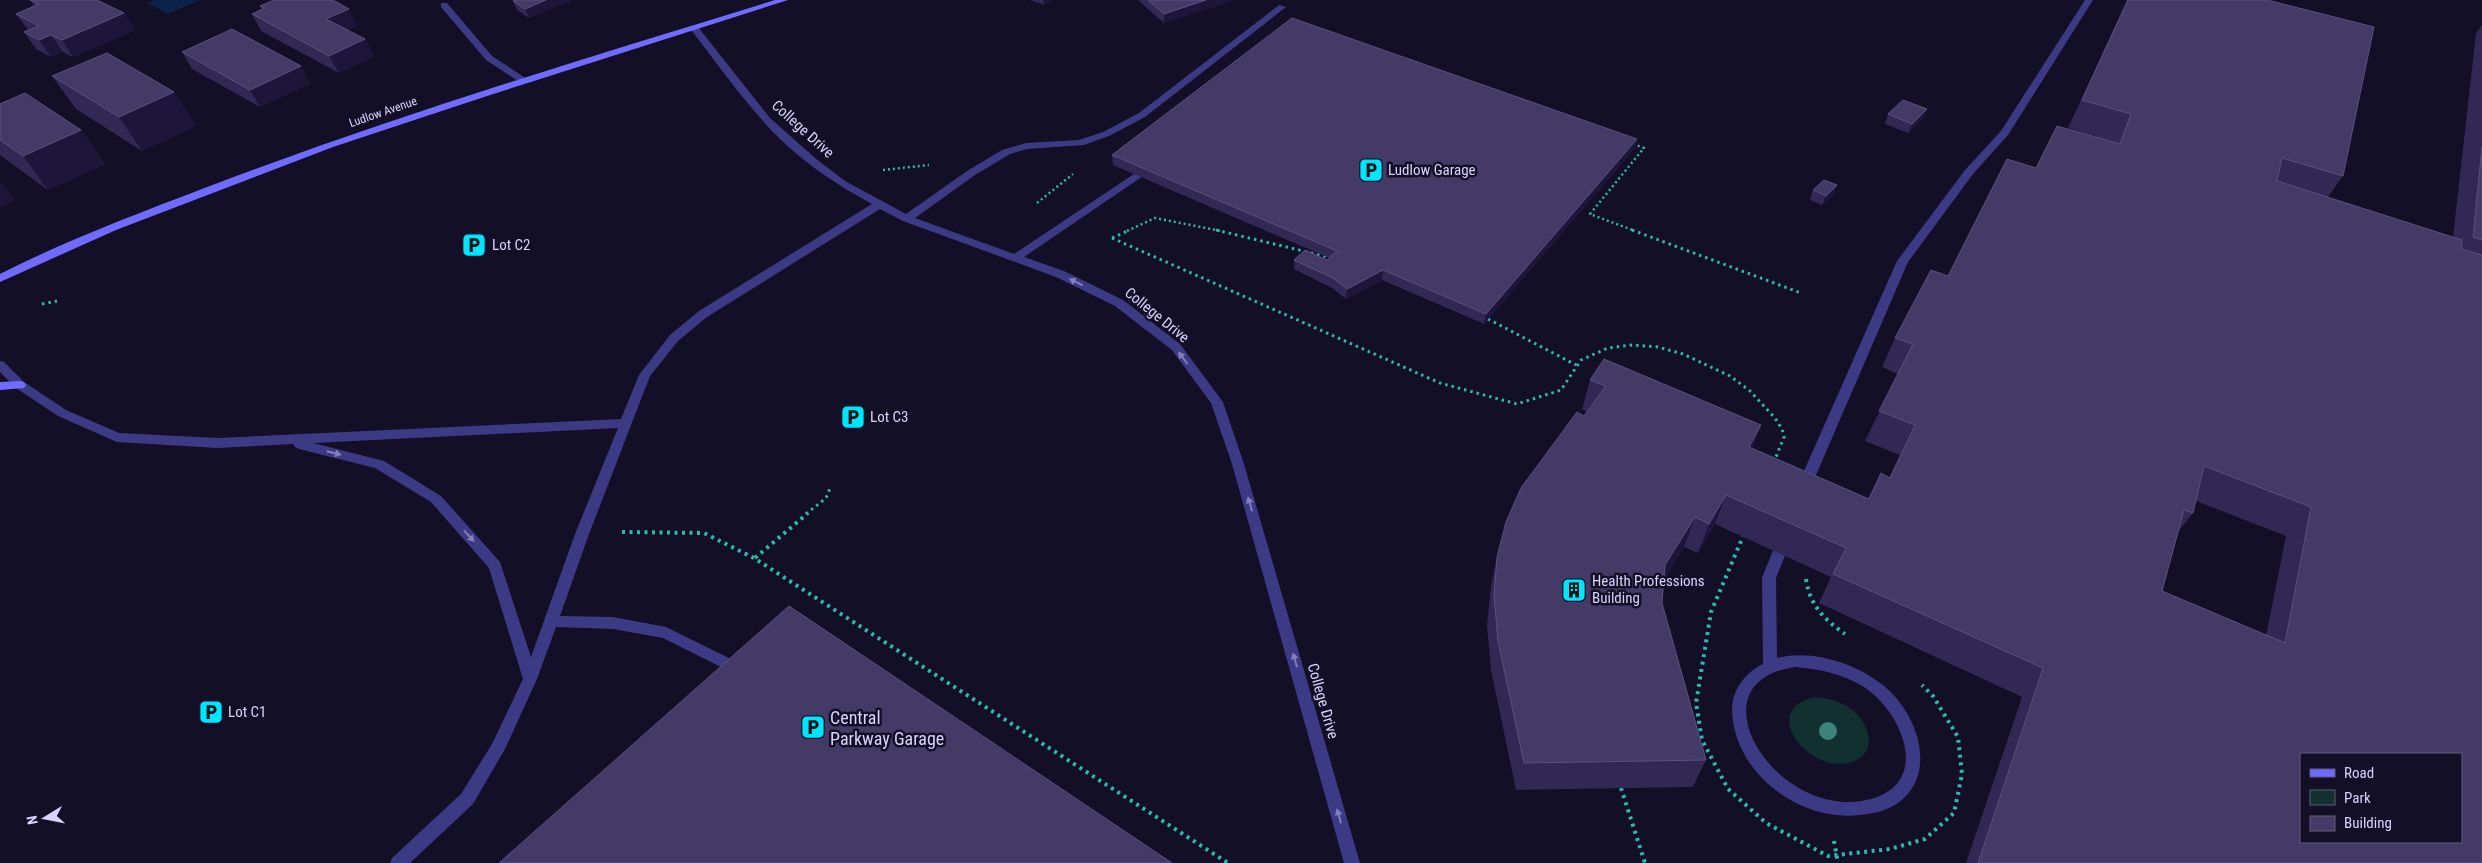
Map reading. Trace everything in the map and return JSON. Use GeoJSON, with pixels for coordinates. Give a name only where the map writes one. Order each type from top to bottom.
{"type":"FeatureCollection","features":[{"type":"Feature","properties":{"kind":"main road","name":"Ludlow Avenue"},"geometry":{"type":"LineString","coordinates":[[0,278],[84,240],[229,181],[381,126],[784,0]]}},
{"type":"Feature","properties":{"kind":"main road"},"geometry":{"type":"LineString","coordinates":[[0,386],[20,385]]}},
{"type":"Feature","properties":{"kind":"lane"},"geometry":{"type":"LineString","coordinates":[[1797,505],[1811,468],[1903,261],[1969,172],[2005,133],[2089,0]]}},
{"type":"Feature","properties":{"kind":"lane"},"geometry":{"type":"LineString","coordinates":[[444,5],[489,58],[524,81]]}},
{"type":"Feature","properties":{"kind":"lane"},"geometry":{"type":"LineString","coordinates":[[908,219],[970,173],[1006,152],[1026,146],[1080,143],[1106,134],[1142,115],[1282,7]]}},
{"type":"Feature","properties":{"kind":"lane","name":"College Drive"},"geometry":{"type":"LineString","coordinates":[[694,29],[767,120],[811,160],[842,183],[908,219],[1060,274],[1119,303],[1176,347],[1217,402],[1238,464],[1352,863]]}},
{"type":"Feature","properties":{"kind":"lane"},"geometry":{"type":"LineString","coordinates":[[1016,257],[1138,176]]}},
{"type":"Feature","properties":{"kind":"lane"},"geometry":{"type":"LineString","coordinates":[[398,863],[467,799],[497,749],[530,679],[582,534],[645,375],[674,338],[703,314],[880,204]]}},
{"type":"Feature","properties":{"kind":"lane"},"geometry":{"type":"LineString","coordinates":[[0,365],[20,385],[62,414],[118,437],[218,443],[287,441],[626,422]]}},
{"type":"Feature","properties":{"kind":"lane"},"geometry":{"type":"LineString","coordinates":[[287,441],[379,464],[436,499],[495,566],[530,679]]}},
{"type":"Feature","properties":{"kind":"lane"},"geometry":{"type":"LineString","coordinates":[[1770,666],[1770,578],[1790,523]]}},
{"type":"Feature","properties":{"kind":"lane"},"geometry":{"type":"LineString","coordinates":[[551,621],[613,623],[666,632],[734,667]]}},
{"type":"Feature","properties":{"kind":"lane"},"geometry":{"type":"LineString","coordinates":[[1796,661],[1825,663],[1854,674],[1880,691],[1900,714],[1912,739],[1914,764],[1905,786],[1886,802],[1859,809],[1828,807],[1800,797],[1775,781],[1755,761],[1742,738],[1737,715],[1742,694],[1752,678],[1770,666],[1796,661]]}},
{"type":"Feature","properties":{"kind":"path"},"geometry":{"type":"LineString","coordinates":[[1625,141],[1644,148],[1590,214],[1801,293]]}},
{"type":"Feature","properties":{"kind":"path"},"geometry":{"type":"LineString","coordinates":[[876,172],[902,167],[932,165]]}},
{"type":"Feature","properties":{"kind":"path"},"geometry":{"type":"LineString","coordinates":[[1328,257],[1188,223],[1155,218],[1112,238],[1440,383],[1517,404],[1561,390],[1576,365],[1584,357],[1611,348],[1649,346],[1673,350],[1732,375],[1762,401],[1780,424],[1784,438]]}},
{"type":"Feature","properties":{"kind":"path"},"geometry":{"type":"LineString","coordinates":[[42,304],[57,301]]}},
{"type":"Feature","properties":{"kind":"path"},"geometry":{"type":"LineString","coordinates":[[1488,319],[1576,365]]}},
{"type":"Feature","properties":{"kind":"path"},"geometry":{"type":"LineString","coordinates":[[754,558],[826,498],[831,486]]}},
{"type":"Feature","properties":{"kind":"path"},"geometry":{"type":"LineString","coordinates":[[622,532],[704,533],[754,558],[1228,863]]}},
{"type":"Feature","properties":{"kind":"path"},"geometry":{"type":"LineString","coordinates":[[1621,788],[1645,863]]}},
{"type":"Feature","properties":{"kind":"green space"},"geometry":{"type":"Polygon","coordinates":[[[1815,697],[1829,699],[1847,706],[1862,721],[1866,728],[1869,743],[1867,750],[1855,761],[1839,764],[1823,760],[1808,752],[1797,741],[1790,728],[1790,715],[1798,704],[1815,697]]]}},
{"type":"Feature","properties":{"kind":"water"},"geometry":{"type":"Polygon","coordinates":[[[154,0],[200,0],[168,14],[147,3],[154,0]]]}},
{"type":"Feature","properties":{"kind":"building"},"geometry":{"type":"Polygon","coordinates":[[[30,0],[97,0],[124,13],[62,40],[51,35],[39,40],[24,32],[39,26],[16,14],[39,4],[30,0]]]}},
{"type":"Feature","properties":{"kind":"building"},"geometry":{"type":"Polygon","coordinates":[[[274,0],[333,0],[349,9],[326,19],[365,39],[329,56],[252,14],[265,8],[260,6],[274,0]]]}},
{"type":"Feature","properties":{"kind":"building"},"geometry":{"type":"Polygon","coordinates":[[[546,0],[525,9],[513,1],[546,0]]]}},
{"type":"Feature","properties":{"kind":"building"},"geometry":{"type":"Polygon","coordinates":[[[1148,0],[1206,0],[1164,14],[1148,0]]]}},
{"type":"Feature","properties":{"kind":"building"},"geometry":{"type":"Polygon","coordinates":[[[2128,0],[2267,0],[2374,27],[2343,176],[2282,158],[2277,181],[2462,240],[2461,249],[2482,255],[2482,863],[1978,863],[2043,668],[1833,574],[1846,548],[1726,495],[1709,524],[1695,517],[1665,565],[1662,603],[1706,760],[1524,763],[1498,641],[1494,596],[1497,557],[1506,522],[1521,488],[1577,412],[1584,416],[1606,386],[1590,380],[1604,359],[1761,425],[1749,447],[1869,499],[1881,473],[1890,478],[1915,425],[1879,411],[1913,344],[1895,338],[1931,270],[1948,276],[2007,159],[2036,168],[2057,126],[2120,144],[2131,114],[2082,100],[2128,0]],[[2204,466],[2193,513],[2184,510],[2162,591],[2285,643],[2311,507],[2204,466]]]}},
{"type":"Feature","properties":{"kind":"building","name":"Ludlow Garage"},"geometry":{"type":"Polygon","coordinates":[[[1292,18],[1637,139],[1486,314],[1383,270],[1347,289],[1333,278],[1294,260],[1305,250],[1327,260],[1337,251],[1112,155],[1292,18]]]}},
{"type":"Feature","properties":{"kind":"building"},"geometry":{"type":"Polygon","coordinates":[[[232,29],[301,66],[250,90],[182,52],[232,29]]]}},
{"type":"Feature","properties":{"kind":"building"},"geometry":{"type":"Polygon","coordinates":[[[107,53],[174,92],[119,117],[52,76],[107,53]]]}},
{"type":"Feature","properties":{"kind":"building"},"geometry":{"type":"Polygon","coordinates":[[[25,93],[81,130],[23,156],[0,140],[0,104],[25,93]]]}},
{"type":"Feature","properties":{"kind":"building"},"geometry":{"type":"Polygon","coordinates":[[[1903,100],[1927,109],[1912,124],[1888,114],[1903,100]]]}},
{"type":"Feature","properties":{"kind":"building"},"geometry":{"type":"Polygon","coordinates":[[[2482,147],[2482,240],[2473,237],[2482,147]]]}},
{"type":"Feature","properties":{"kind":"building"},"geometry":{"type":"Polygon","coordinates":[[[1824,180],[1837,185],[1826,196],[1813,190],[1824,180]]]}},
{"type":"Feature","properties":{"kind":"building","name":"Central Parkway Garage"},"geometry":{"type":"Polygon","coordinates":[[[789,606],[1172,863],[499,863],[789,606]]]}},
{"type":"Feature","properties":{"kind":"place","name":"Ludlow Garage"},"geometry":{"type":"Point","coordinates":[1371,170]}},
{"type":"Feature","properties":{"kind":"place","name":"Lot C2"},"geometry":{"type":"Point","coordinates":[474,245]}},
{"type":"Feature","properties":{"kind":"place","name":"Lot C3"},"geometry":{"type":"Point","coordinates":[853,417]}},
{"type":"Feature","properties":{"kind":"place","name":"Health Professions Building"},"geometry":{"type":"Point","coordinates":[1574,590]}},
{"type":"Feature","properties":{"kind":"place","name":"Lot C1"},"geometry":{"type":"Point","coordinates":[211,712]}},
{"type":"Feature","properties":{"kind":"place","name":"Central Parkway Garage"},"geometry":{"type":"Point","coordinates":[813,727]}}]}
